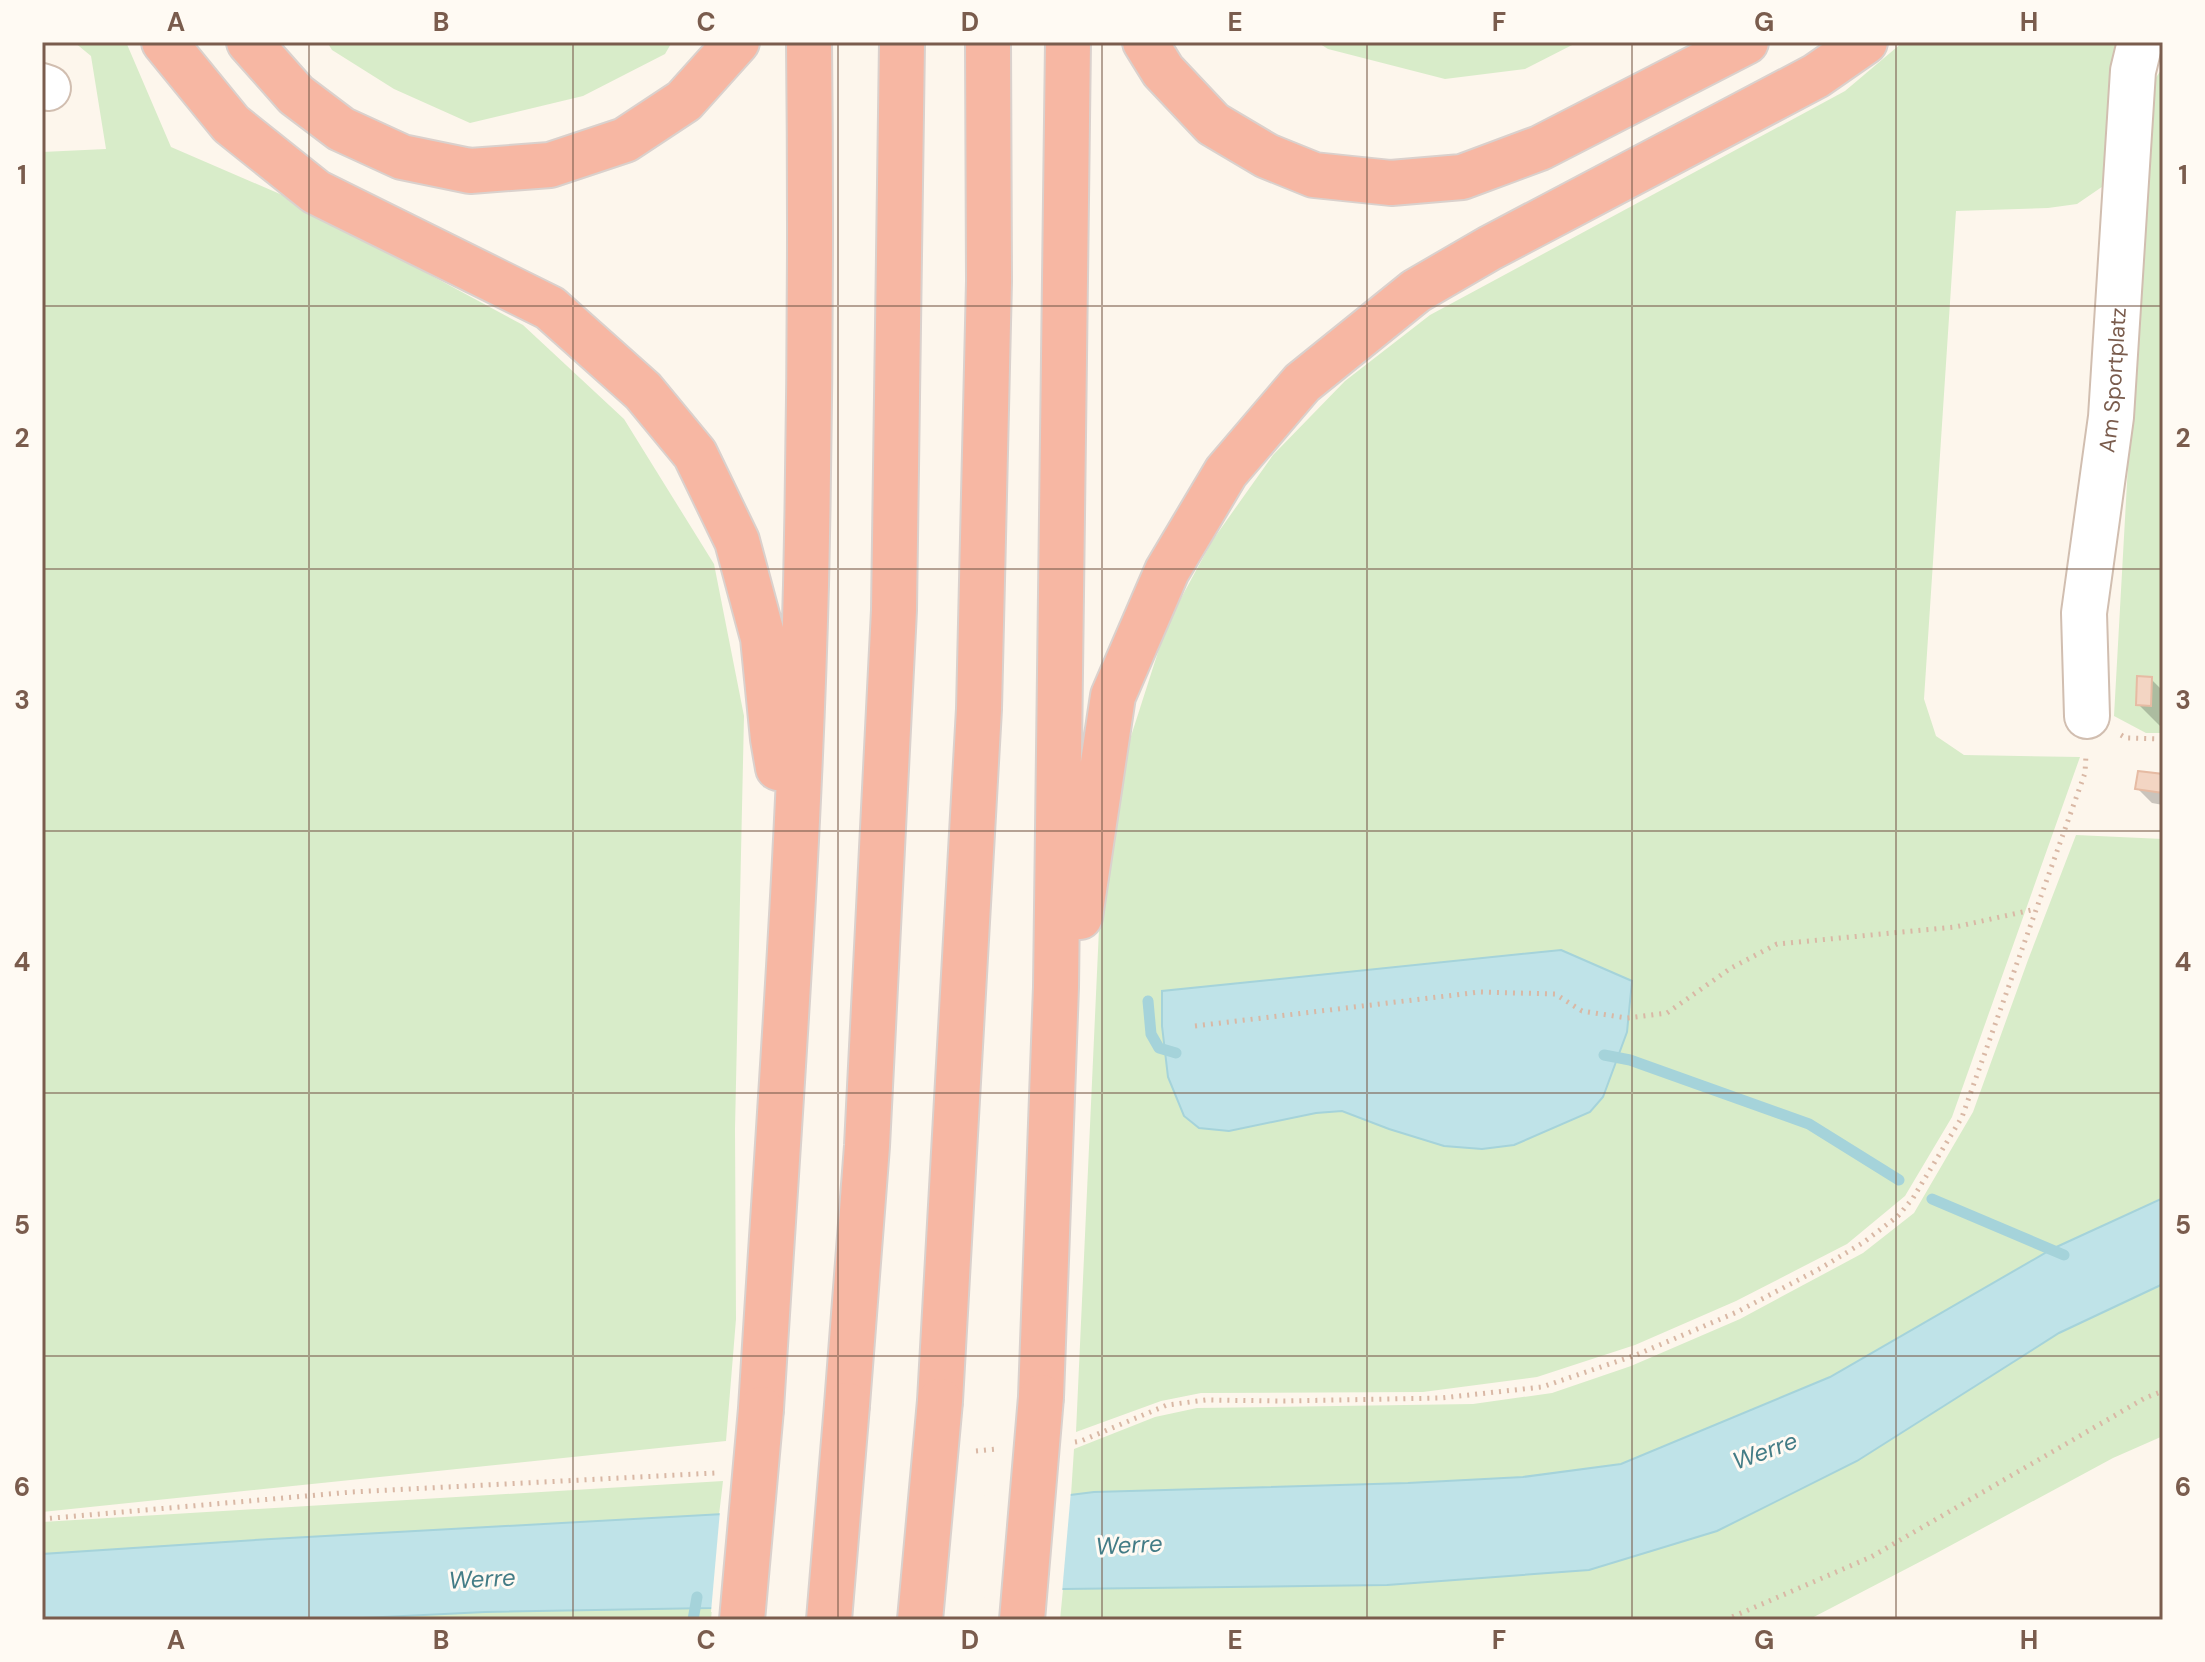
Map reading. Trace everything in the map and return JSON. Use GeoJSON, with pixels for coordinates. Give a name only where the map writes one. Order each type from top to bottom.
{"type":"FeatureCollection","features":[{"type":"Feature","properties":{"kind":"highway"},"geometry":{"type":"LineString","coordinates":[[164,42],[231,124],[316,192],[550,308],[643,391],[695,454],[737,541],[763,638],[773,739],[794,860]]}},
{"type":"Feature","properties":{"kind":"highway"},"geometry":{"type":"LineString","coordinates":[[249,42],[296,95],[341,129],[402,157],[470,171],[550,165],[625,140],[684,101],[737,42]]}},
{"type":"Feature","properties":{"kind":"highway"},"geometry":{"type":"LineString","coordinates":[[742,1620],[761,1409],[794,860],[806,587],[811,235],[809,42]]}},
{"type":"Feature","properties":{"kind":"highway"},"geometry":{"type":"LineString","coordinates":[[829,1620],[867,1146],[894,610],[902,42]]}},
{"type":"Feature","properties":{"kind":"highway"},"geometry":{"type":"LineString","coordinates":[[920,1620],[940,1401],[979,709],[989,281],[988,42]]}},
{"type":"Feature","properties":{"kind":"highway"},"geometry":{"type":"LineString","coordinates":[[1022,1620],[1041,1397],[1056,987],[1068,42]]}},
{"type":"Feature","properties":{"kind":"highway"},"geometry":{"type":"LineString","coordinates":[[1145,42],[1163,71],[1213,124],[1267,156],[1314,175],[1391,183],[1462,177],[1540,148],[1746,42]]}},
{"type":"Feature","properties":{"kind":"highway"},"geometry":{"type":"LineString","coordinates":[[1056,987],[1078,929],[1113,696],[1167,571],[1226,472],[1302,383],[1416,291],[1490,248],[1816,76],[1865,42]]}},
{"type":"Feature","properties":{"kind":"street","name":"Am Sportplatz"},"geometry":{"type":"LineString","coordinates":[[2087,716],[2084,613],[2111,417],[2133,71],[2140,42]]}},
{"type":"Feature","properties":{"kind":"path"},"geometry":{"type":"LineString","coordinates":[[1081,1441],[1167,1405],[1206,1400],[1441,1398],[1542,1387],[1650,1349],[1737,1312],[1864,1242],[1898,1216],[1913,1198],[1962,1117],[2085,773],[2087,716]]}},
{"type":"Feature","properties":{"kind":"path"},"geometry":{"type":"LineString","coordinates":[[1195,1026],[1480,992],[1555,994],[1582,1011],[1627,1018],[1667,1013],[1731,968],[1777,944],[1955,927],[2037,909]]}},
{"type":"Feature","properties":{"kind":"path"},"geometry":{"type":"LineString","coordinates":[[1725,1620],[1736,1618],[1871,1557],[2145,1398],[2163,1391]]}},
{"type":"Feature","properties":{"kind":"path"},"geometry":{"type":"LineString","coordinates":[[42,1519],[352,1492],[721,1473]]}},
{"type":"Feature","properties":{"kind":"green space"},"geometry":{"type":"Polygon","coordinates":[[[74,42],[126,42],[171,147],[280,194],[523,325],[624,419],[714,564],[744,716],[735,1129],[736,1319],[726,1441],[42,1512],[42,152],[106,149],[91,56],[74,42]]]}},
{"type":"Feature","properties":{"kind":"green space"},"geometry":{"type":"Polygon","coordinates":[[[327,42],[672,42],[665,54],[583,96],[470,123],[394,89],[332,50],[327,42]]]}},
{"type":"Feature","properties":{"kind":"green space"},"geometry":{"type":"Polygon","coordinates":[[[1317,42],[1578,42],[1525,69],[1445,79],[1328,49],[1317,42]]]}},
{"type":"Feature","properties":{"kind":"green space"},"geometry":{"type":"Polygon","coordinates":[[[1903,42],[2120,42],[2112,180],[2077,204],[1956,211],[1924,699],[1936,736],[1964,755],[2080,757],[1952,1117],[1905,1196],[1847,1244],[1736,1301],[1635,1345],[1537,1377],[1423,1392],[1201,1393],[1161,1401],[1076,1432],[1101,885],[1124,758],[1167,624],[1212,541],[1273,455],[1345,381],[1430,315],[1845,91],[1903,42]],[[1627,1018],[1316,1113],[1342,1111],[1444,1146],[1482,1149],[1514,1145],[1590,1112],[1603,1097],[1626,1032],[1627,1018]]]}},
{"type":"Feature","properties":{"kind":"green space"},"geometry":{"type":"Polygon","coordinates":[[[2163,67],[2163,733],[2146,733],[2114,716],[2149,88],[2163,67]]]}},
{"type":"Feature","properties":{"kind":"green space"},"geometry":{"type":"Polygon","coordinates":[[[2076,835],[2163,839],[2163,1198],[2052,1249],[1830,1377],[1621,1464],[1523,1477],[1071,1495],[1074,1449],[1155,1417],[1197,1408],[1473,1404],[1552,1393],[1631,1366],[1740,1319],[1863,1253],[1914,1213],[1973,1112],[2076,835]]]}},
{"type":"Feature","properties":{"kind":"green space"},"geometry":{"type":"Polygon","coordinates":[[[2163,1284],[2163,1436],[2113,1458],[1808,1620],[1060,1620],[1063,1589],[1387,1585],[1589,1570],[1717,1531],[1857,1461],[2059,1333],[2163,1284]]]}},
{"type":"Feature","properties":{"kind":"green space"},"geometry":{"type":"Polygon","coordinates":[[[723,1481],[719,1515],[42,1554],[42,1522],[723,1481]]]}},
{"type":"Feature","properties":{"kind":"green space"},"geometry":{"type":"Polygon","coordinates":[[[712,1608],[711,1620],[322,1620],[485,1612],[712,1608]]]}},
{"type":"Feature","properties":{"kind":"water"},"geometry":{"type":"Polygon","coordinates":[[[1561,950],[1632,981],[1627,1032],[1603,1097],[1590,1112],[1514,1145],[1482,1149],[1444,1146],[1342,1111],[1316,1113],[1229,1131],[1199,1128],[1184,1116],[1168,1077],[1162,1026],[1162,991],[1561,950]]]}},
{"type":"Feature","properties":{"kind":"water","name":"Werre"},"geometry":{"type":"Polygon","coordinates":[[[2163,1198],[2163,1284],[2059,1333],[1857,1461],[1717,1531],[1589,1570],[1387,1585],[1063,1589],[712,1608],[485,1612],[322,1620],[42,1620],[42,1554],[1094,1492],[1523,1477],[1621,1464],[1830,1377],[2052,1249],[2163,1198]]]}},
{"type":"Feature","properties":{"kind":"pier"},"geometry":{"type":"Polygon","coordinates":[[[1071,1491],[1062,1593],[711,1612],[720,1511],[1071,1491]]]}},
{"type":"Feature","properties":{"kind":"building"},"geometry":{"type":"Polygon","coordinates":[[[2137,676],[2152,677],[2151,706],[2136,705],[2137,676]]]}},
{"type":"Feature","properties":{"kind":"building"},"geometry":{"type":"Polygon","coordinates":[[[2138,771],[2163,774],[2163,793],[2135,789],[2138,771]]]}},
{"type":"Feature","properties":{"kind":"waterway"},"geometry":{"type":"LineString","coordinates":[[1148,1001],[1151,1034],[1159,1048],[1176,1053]]}},
{"type":"Feature","properties":{"kind":"waterway"},"geometry":{"type":"LineString","coordinates":[[1604,1055],[1630,1060],[1809,1124],[1899,1180]]}},
{"type":"Feature","properties":{"kind":"waterway"},"geometry":{"type":"LineString","coordinates":[[1932,1199],[2064,1255]]}},
{"type":"Feature","properties":{"kind":"waterway"},"geometry":{"type":"LineString","coordinates":[[693,1620],[697,1597]]}}]}
